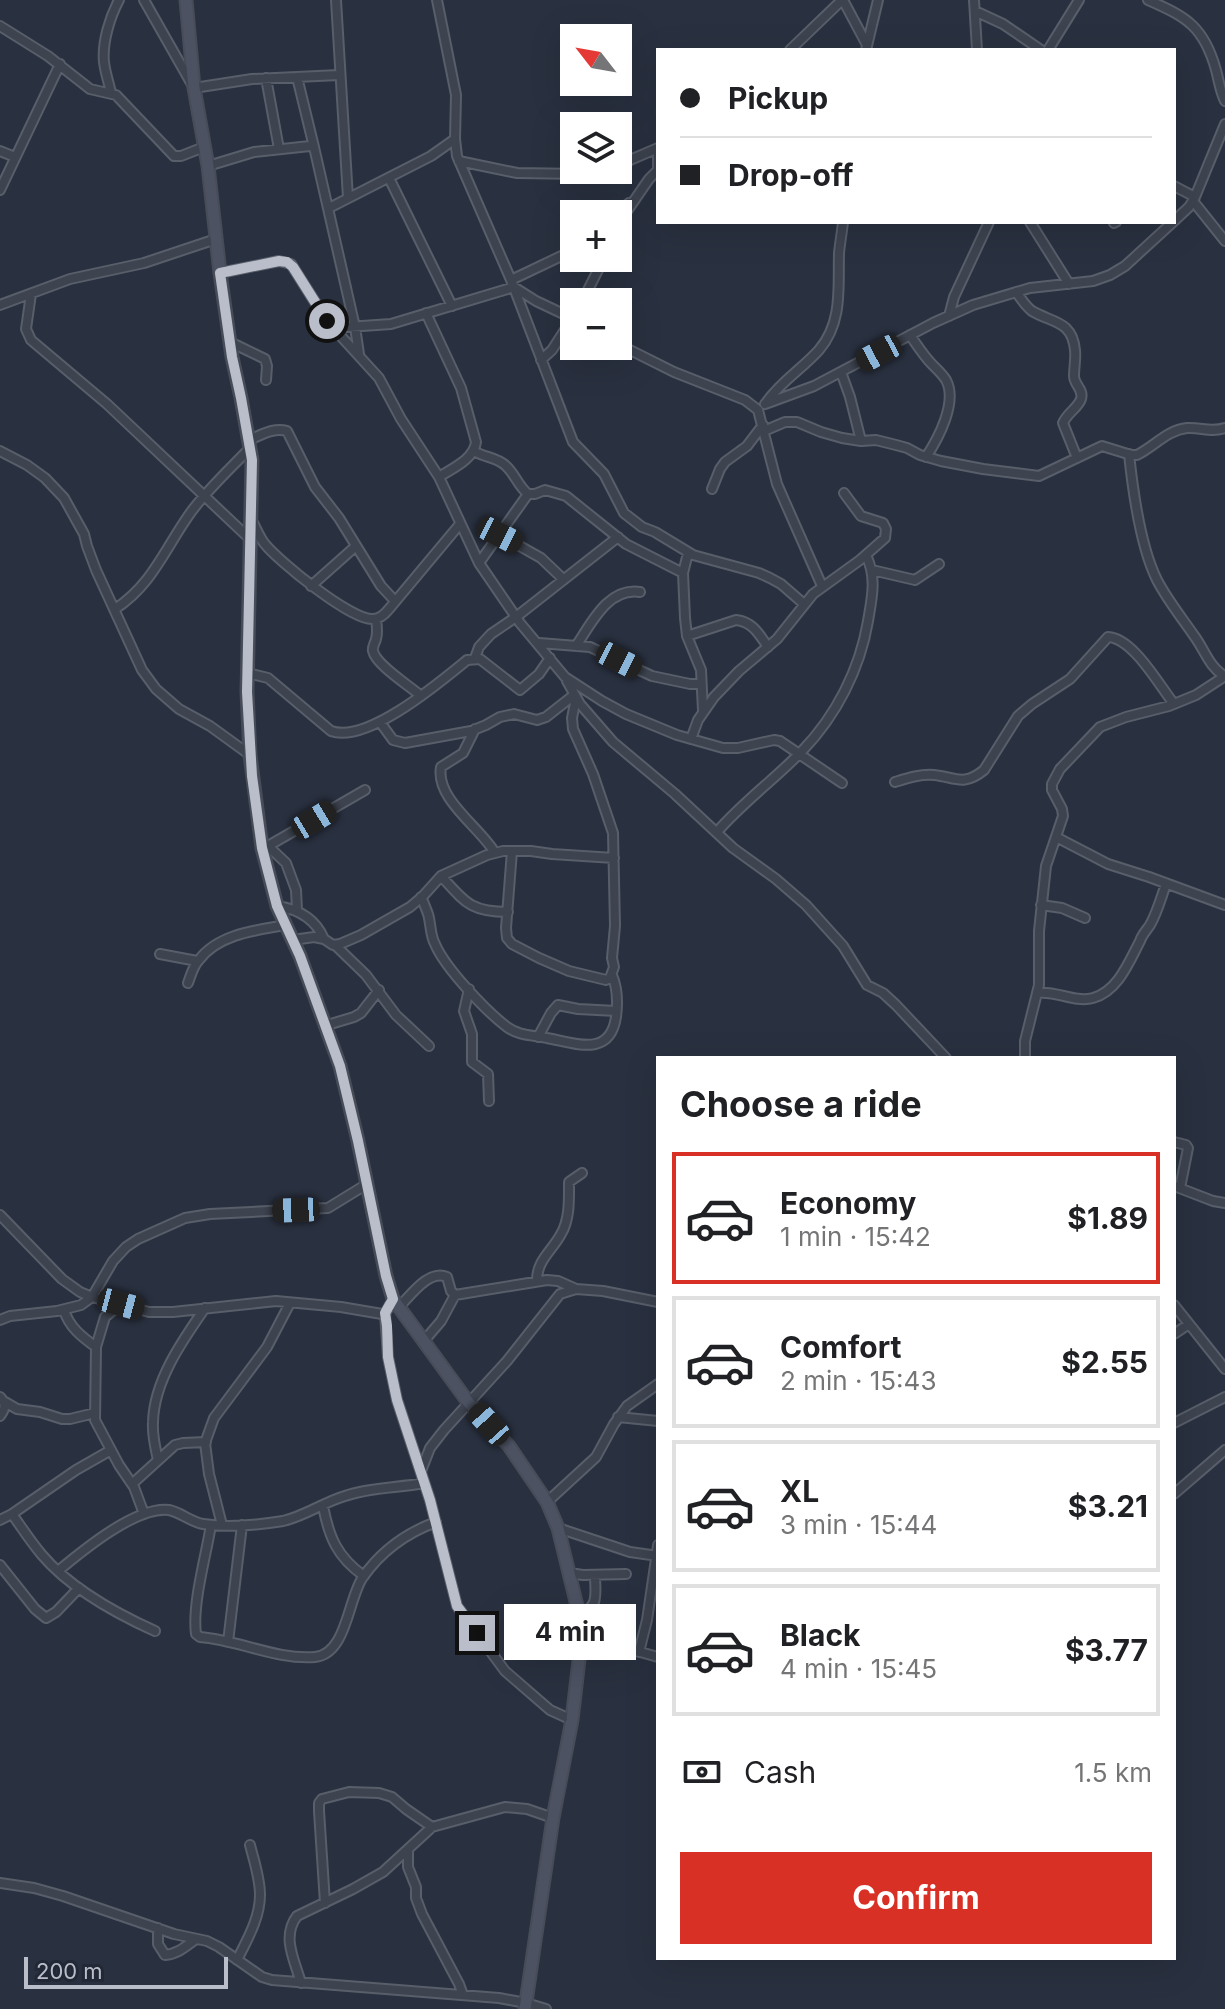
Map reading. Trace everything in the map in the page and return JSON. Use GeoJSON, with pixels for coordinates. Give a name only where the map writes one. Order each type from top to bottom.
{"type":"FeatureCollection","features":[{"type":"Feature","properties":{"kind":"street"},"geometry":{"type":"LineString","coordinates":[[111,93],[104,51],[119,0]]}},
{"type":"Feature","properties":{"kind":"street"},"geometry":{"type":"LineString","coordinates":[[144,0],[194,88]]}},
{"type":"Feature","properties":{"kind":"street"},"geometry":{"type":"LineString","coordinates":[[186,0],[194,88],[208,166],[220,273],[249,444],[252,521],[247,673],[250,755],[277,906],[293,940],[340,1066],[386,1276],[396,1303],[468,1402],[509,1446],[547,1502],[558,1528],[579,1614],[581,1640],[572,1720],[553,1818],[526,2006]]}},
{"type":"Feature","properties":{"kind":"street"},"geometry":{"type":"LineString","coordinates":[[336,0],[348,198]]}},
{"type":"Feature","properties":{"kind":"street"},"geometry":{"type":"LineString","coordinates":[[437,0],[456,95],[455,139],[459,161],[512,283],[573,442],[604,474],[624,513],[642,527],[688,553],[770,578],[804,604]]}},
{"type":"Feature","properties":{"kind":"street"},"geometry":{"type":"LineString","coordinates":[[792,48],[843,0],[867,48]]}},
{"type":"Feature","properties":{"kind":"street"},"geometry":{"type":"LineString","coordinates":[[867,48],[878,0]]}},
{"type":"Feature","properties":{"kind":"street"},"geometry":{"type":"LineString","coordinates":[[974,0],[977,48]]}},
{"type":"Feature","properties":{"kind":"street"},"geometry":{"type":"LineString","coordinates":[[1049,48],[1079,0]]}},
{"type":"Feature","properties":{"kind":"street"},"geometry":{"type":"LineString","coordinates":[[1148,0],[1187,19],[1197,30],[1210,52],[1225,101]]}},
{"type":"Feature","properties":{"kind":"street"},"geometry":{"type":"LineString","coordinates":[[975,11],[1003,24],[1038,48]]}},
{"type":"Feature","properties":{"kind":"street"},"geometry":{"type":"LineString","coordinates":[[0,26],[60,64],[90,89],[111,93],[122,100],[174,156],[204,147]]}},
{"type":"Feature","properties":{"kind":"street"},"geometry":{"type":"LineString","coordinates":[[0,190],[60,64]]}},
{"type":"Feature","properties":{"kind":"street"},"geometry":{"type":"LineString","coordinates":[[194,88],[266,78],[339,75]]}},
{"type":"Feature","properties":{"kind":"street"},"geometry":{"type":"LineString","coordinates":[[297,77],[329,208],[359,355]]}},
{"type":"Feature","properties":{"kind":"street"},"geometry":{"type":"LineString","coordinates":[[266,78],[279,149]]}},
{"type":"Feature","properties":{"kind":"street"},"geometry":{"type":"LineString","coordinates":[[1176,216],[1194,199],[1225,124]]}},
{"type":"Feature","properties":{"kind":"street"},"geometry":{"type":"LineString","coordinates":[[329,208],[443,150],[455,139]]}},
{"type":"Feature","properties":{"kind":"street"},"geometry":{"type":"LineString","coordinates":[[208,166],[254,152],[314,147]]}},
{"type":"Feature","properties":{"kind":"street"},"geometry":{"type":"LineString","coordinates":[[0,151],[15,157]]}},
{"type":"Feature","properties":{"kind":"street"},"geometry":{"type":"LineString","coordinates":[[459,161],[517,173],[581,174],[607,178],[630,160],[656,152]]}},
{"type":"Feature","properties":{"kind":"street"},"geometry":{"type":"LineString","coordinates":[[632,204],[656,173]]}},
{"type":"Feature","properties":{"kind":"street"},"geometry":{"type":"LineString","coordinates":[[389,178],[452,306]]}},
{"type":"Feature","properties":{"kind":"street"},"geometry":{"type":"LineString","coordinates":[[1176,187],[1194,199],[1225,241]]}},
{"type":"Feature","properties":{"kind":"street"},"geometry":{"type":"LineString","coordinates":[[632,201],[636,198]]}},
{"type":"Feature","properties":{"kind":"street"},"geometry":{"type":"LineString","coordinates":[[760,415],[785,380],[817,352],[832,330],[839,301],[839,251],[843,224]]}},
{"type":"Feature","properties":{"kind":"street"},"geometry":{"type":"LineString","coordinates":[[949,316],[954,297],[988,224]]}},
{"type":"Feature","properties":{"kind":"street"},"geometry":{"type":"LineString","coordinates":[[1031,224],[1069,284]]}},
{"type":"Feature","properties":{"kind":"street"},"geometry":{"type":"LineString","coordinates":[[748,403],[766,403],[814,386],[973,305],[1030,288],[1093,281],[1110,275],[1125,266],[1168,224]]}},
{"type":"Feature","properties":{"kind":"street"},"geometry":{"type":"LineString","coordinates":[[0,305],[70,279],[144,263],[216,239]]}},
{"type":"Feature","properties":{"kind":"street"},"geometry":{"type":"LineString","coordinates":[[333,328],[391,324],[452,306],[512,283],[560,257]]}},
{"type":"Feature","properties":{"kind":"street"},"geometry":{"type":"LineString","coordinates":[[220,273],[279,261],[293,267],[333,328],[376,373],[401,419],[439,477],[479,563],[516,617],[565,677],[575,696],[613,742],[733,848],[806,905],[843,946],[867,985],[883,993],[896,1005],[940,1056]]}},
{"type":"Feature","properties":{"kind":"street"},"geometry":{"type":"LineString","coordinates":[[512,283],[536,301],[560,313]]}},
{"type":"Feature","properties":{"kind":"street"},"geometry":{"type":"LineString","coordinates":[[1016,292],[1034,312],[1054,319],[1068,329],[1075,345],[1074,378],[1082,391],[1081,399],[1063,423],[1077,458]]}},
{"type":"Feature","properties":{"kind":"street"},"geometry":{"type":"LineString","coordinates":[[31,294],[26,329],[31,340],[107,404],[251,540]]}},
{"type":"Feature","properties":{"kind":"street"},"geometry":{"type":"LineString","coordinates":[[426,313],[461,388],[476,442],[474,451],[439,477]]}},
{"type":"Feature","properties":{"kind":"street"},"geometry":{"type":"LineString","coordinates":[[910,335],[945,379],[950,391],[942,427],[926,457]]}},
{"type":"Feature","properties":{"kind":"street"},"geometry":{"type":"LineString","coordinates":[[541,360],[560,338]]}},
{"type":"Feature","properties":{"kind":"street"},"geometry":{"type":"LineString","coordinates":[[230,342],[265,359],[266,380]]}},
{"type":"Feature","properties":{"kind":"street"},"geometry":{"type":"LineString","coordinates":[[632,351],[674,372],[729,393],[748,403],[760,415],[777,484],[822,586]]}},
{"type":"Feature","properties":{"kind":"street"},"geometry":{"type":"LineString","coordinates":[[841,372],[861,441]]}},
{"type":"Feature","properties":{"kind":"street"},"geometry":{"type":"LineString","coordinates":[[712,489],[725,462],[764,428],[793,421],[842,438],[896,445],[926,457],[1039,476],[1102,446],[1137,455],[1170,432],[1189,428],[1213,431],[1225,428]]}},
{"type":"Feature","properties":{"kind":"street"},"geometry":{"type":"LineString","coordinates":[[115,609],[145,584],[190,514],[249,444],[272,430],[280,429],[287,431],[315,487],[339,518],[381,586],[395,601]]}},
{"type":"Feature","properties":{"kind":"street"},"geometry":{"type":"LineString","coordinates":[[0,451],[45,478],[64,498],[84,534],[96,570],[142,670],[156,689],[179,709],[210,726],[250,755]]}},
{"type":"Feature","properties":{"kind":"street"},"geometry":{"type":"LineString","coordinates":[[474,451],[504,465],[528,494],[545,490],[566,496],[618,537],[683,573]]}},
{"type":"Feature","properties":{"kind":"street"},"geometry":{"type":"LineString","coordinates":[[1025,1056],[1025,1041],[1037,993],[1046,866],[1063,816],[1052,784],[1060,769],[1100,727],[1174,704],[1196,695],[1225,676],[1213,668],[1153,571],[1134,498],[1129,454]]}},
{"type":"Feature","properties":{"kind":"street"},"geometry":{"type":"LineString","coordinates":[[691,739],[703,711],[739,671],[768,647],[822,586],[882,542],[886,533],[883,523],[861,516],[844,493]]}},
{"type":"Feature","properties":{"kind":"street"},"geometry":{"type":"LineString","coordinates":[[479,563],[528,494]]}},
{"type":"Feature","properties":{"kind":"street"},"geometry":{"type":"LineString","coordinates":[[252,521],[262,541],[311,586],[369,619],[376,619],[389,609],[460,524]]}},
{"type":"Feature","properties":{"kind":"street"},"geometry":{"type":"LineString","coordinates":[[500,535],[541,558],[563,579]]}},
{"type":"Feature","properties":{"kind":"street"},"geometry":{"type":"LineString","coordinates":[[475,658],[488,637],[618,537]]}},
{"type":"Feature","properties":{"kind":"street"},"geometry":{"type":"LineString","coordinates":[[311,586],[356,546]]}},
{"type":"Feature","properties":{"kind":"street"},"geometry":{"type":"LineString","coordinates":[[688,553],[683,573],[687,636],[701,670],[703,711]]}},
{"type":"Feature","properties":{"kind":"street"},"geometry":{"type":"LineString","coordinates":[[717,832],[800,753],[837,704],[858,660],[874,595],[872,570],[866,555]]}},
{"type":"Feature","properties":{"kind":"street"},"geometry":{"type":"LineString","coordinates":[[872,570],[915,580],[939,564]]}},
{"type":"Feature","properties":{"kind":"street"},"geometry":{"type":"LineString","coordinates":[[576,646],[610,600],[619,594],[640,592]]}},
{"type":"Feature","properties":{"kind":"street"},"geometry":{"type":"LineString","coordinates":[[376,619],[378,628],[374,654],[421,696]]}},
{"type":"Feature","properties":{"kind":"street"},"geometry":{"type":"LineString","coordinates":[[687,636],[736,620],[755,629],[768,647]]}},
{"type":"Feature","properties":{"kind":"street"},"geometry":{"type":"LineString","coordinates":[[895,782],[924,775],[959,781],[979,774],[1020,714],[1070,679],[1108,637],[1118,639],[1136,655],[1174,704]]}},
{"type":"Feature","properties":{"kind":"street"},"geometry":{"type":"LineString","coordinates":[[538,643],[590,647],[652,676],[701,684]]}},
{"type":"Feature","properties":{"kind":"street"},"geometry":{"type":"LineString","coordinates":[[247,673],[268,678],[331,731],[348,734],[380,722],[421,696],[467,660],[475,658],[485,661],[520,690],[539,674],[550,658]]}},
{"type":"Feature","properties":{"kind":"street"},"geometry":{"type":"LineString","coordinates":[[565,677],[626,714],[691,739],[723,748],[774,740],[785,743],[842,783]]}},
{"type":"Feature","properties":{"kind":"street"},"geometry":{"type":"LineString","coordinates":[[380,722],[393,740],[405,743],[475,729],[514,714],[537,720],[575,696]]}},
{"type":"Feature","properties":{"kind":"street"},"geometry":{"type":"LineString","coordinates":[[421,897],[437,949],[453,972],[510,1029],[529,1036],[574,1044],[589,1045],[608,1038],[618,999],[612,975],[615,926],[613,833],[573,729],[575,696]]}},
{"type":"Feature","properties":{"kind":"street"},"geometry":{"type":"LineString","coordinates":[[475,729],[463,753],[441,767],[440,775],[458,812],[495,853]]}},
{"type":"Feature","properties":{"kind":"street"},"geometry":{"type":"LineString","coordinates":[[265,847],[365,790]]}},
{"type":"Feature","properties":{"kind":"street"},"geometry":{"type":"LineString","coordinates":[[1056,837],[1108,864],[1225,905]]}},
{"type":"Feature","properties":{"kind":"street"},"geometry":{"type":"LineString","coordinates":[[265,847],[286,863],[296,890],[297,910]]}},
{"type":"Feature","properties":{"kind":"street"},"geometry":{"type":"LineString","coordinates":[[335,945],[361,935],[410,907],[441,876],[495,853],[512,851],[614,858]]}},
{"type":"Feature","properties":{"kind":"street"},"geometry":{"type":"LineString","coordinates":[[512,851],[507,938],[512,944],[569,971],[606,980],[612,975]]}},
{"type":"Feature","properties":{"kind":"street"},"geometry":{"type":"LineString","coordinates":[[441,876],[473,906],[490,912],[508,912]]}},
{"type":"Feature","properties":{"kind":"street"},"geometry":{"type":"LineString","coordinates":[[1037,993],[1091,999],[1110,989],[1149,926],[1166,884]]}},
{"type":"Feature","properties":{"kind":"street"},"geometry":{"type":"LineString","coordinates":[[1041,905],[1062,908],[1085,918]]}},
{"type":"Feature","properties":{"kind":"street"},"geometry":{"type":"LineString","coordinates":[[277,906],[297,910],[311,919],[324,939]]}},
{"type":"Feature","properties":{"kind":"street"},"geometry":{"type":"LineString","coordinates":[[188,983],[197,961],[222,942],[250,931],[286,925]]}},
{"type":"Feature","properties":{"kind":"street"},"geometry":{"type":"LineString","coordinates":[[293,940],[314,937],[335,945],[379,990],[396,1015],[429,1046]]}},
{"type":"Feature","properties":{"kind":"street"},"geometry":{"type":"LineString","coordinates":[[160,954],[197,961]]}},
{"type":"Feature","properties":{"kind":"street"},"geometry":{"type":"LineString","coordinates":[[469,989],[464,1011],[472,1034],[472,1062],[488,1074],[489,1101]]}},
{"type":"Feature","properties":{"kind":"street"},"geometry":{"type":"LineString","coordinates":[[324,1026],[361,1013],[379,990]]}},
{"type":"Feature","properties":{"kind":"street"},"geometry":{"type":"LineString","coordinates":[[538,1037],[558,1005],[616,1011]]}},
{"type":"Feature","properties":{"kind":"street"},"geometry":{"type":"LineString","coordinates":[[1176,1142],[1188,1148],[1177,1187],[1225,1203]]}},
{"type":"Feature","properties":{"kind":"street"},"geometry":{"type":"LineString","coordinates":[[537,1280],[541,1261],[564,1229],[570,1204],[569,1182],[582,1173]]}},
{"type":"Feature","properties":{"kind":"street"},"geometry":{"type":"LineString","coordinates":[[0,1320],[81,1305],[92,1297],[113,1261],[126,1247],[185,1218],[328,1208],[367,1184]]}},
{"type":"Feature","properties":{"kind":"street"},"geometry":{"type":"LineString","coordinates":[[0,1215],[62,1279],[80,1292],[149,1312],[276,1301],[385,1313],[431,1276],[438,1274],[447,1277],[455,1295]]}},
{"type":"Feature","properties":{"kind":"street"},"geometry":{"type":"LineString","coordinates":[[455,1295],[537,1280],[558,1281],[576,1289],[656,1302]]}},
{"type":"Feature","properties":{"kind":"street"},"geometry":{"type":"LineString","coordinates":[[420,1472],[430,1448],[507,1361],[560,1294],[576,1289]]}},
{"type":"Feature","properties":{"kind":"street"},"geometry":{"type":"LineString","coordinates":[[423,1342],[441,1321],[455,1295]]}},
{"type":"Feature","properties":{"kind":"street"},"geometry":{"type":"LineString","coordinates":[[222,1525],[209,1474],[206,1442],[214,1418],[267,1347],[290,1303]]}},
{"type":"Feature","properties":{"kind":"street"},"geometry":{"type":"LineString","coordinates":[[121,1304],[105,1317],[96,1347],[95,1413],[100,1431],[132,1484],[144,1514]]}},
{"type":"Feature","properties":{"kind":"street"},"geometry":{"type":"LineString","coordinates":[[158,1460],[153,1422],[158,1389],[205,1308]]}},
{"type":"Feature","properties":{"kind":"street"},"geometry":{"type":"LineString","coordinates":[[1176,1308],[1225,1369]]}},
{"type":"Feature","properties":{"kind":"street"},"geometry":{"type":"LineString","coordinates":[[64,1310],[77,1332],[96,1347]]}},
{"type":"Feature","properties":{"kind":"street"},"geometry":{"type":"LineString","coordinates":[[385,1313],[392,1379],[436,1522],[457,1606],[505,1671],[550,1710],[572,1720]]}},
{"type":"Feature","properties":{"kind":"street"},"geometry":{"type":"LineString","coordinates":[[1176,1333],[1189,1324]]}},
{"type":"Feature","properties":{"kind":"street"},"geometry":{"type":"LineString","coordinates":[[547,1502],[596,1457],[627,1406],[656,1385]]}},
{"type":"Feature","properties":{"kind":"street"},"geometry":{"type":"LineString","coordinates":[[1176,1422],[1225,1397]]}},
{"type":"Feature","properties":{"kind":"street"},"geometry":{"type":"LineString","coordinates":[[2,1400],[17,1409],[62,1419],[95,1413]]}},
{"type":"Feature","properties":{"kind":"street"},"geometry":{"type":"LineString","coordinates":[[0,1416],[4,1410],[2,1400]]}},
{"type":"Feature","properties":{"kind":"street"},"geometry":{"type":"LineString","coordinates":[[618,1417],[656,1421]]}},
{"type":"Feature","properties":{"kind":"street"},"geometry":{"type":"LineString","coordinates":[[132,1484],[175,1445],[206,1442]]}},
{"type":"Feature","properties":{"kind":"street"},"geometry":{"type":"LineString","coordinates":[[0,1520],[111,1450]]}},
{"type":"Feature","properties":{"kind":"street"},"geometry":{"type":"LineString","coordinates":[[1176,1492],[1225,1450]]}},
{"type":"Feature","properties":{"kind":"street"},"geometry":{"type":"LineString","coordinates":[[58,1571],[124,1523],[144,1514],[167,1510],[194,1522],[211,1525],[283,1521],[350,1494],[424,1483]]}},
{"type":"Feature","properties":{"kind":"street"},"geometry":{"type":"LineString","coordinates":[[323,1506],[332,1542],[364,1576]]}},
{"type":"Feature","properties":{"kind":"street"},"geometry":{"type":"LineString","coordinates":[[12,1514],[41,1554],[58,1571],[79,1588],[155,1631]]}},
{"type":"Feature","properties":{"kind":"street"},"geometry":{"type":"LineString","coordinates":[[211,1525],[201,1576],[196,1634],[292,1656],[329,1653],[344,1627],[355,1591],[364,1576],[400,1539],[436,1522]]}},
{"type":"Feature","properties":{"kind":"street"},"geometry":{"type":"LineString","coordinates":[[228,1642],[242,1525]]}},
{"type":"Feature","properties":{"kind":"street"},"geometry":{"type":"LineString","coordinates":[[558,1528],[630,1552],[656,1556]]}},
{"type":"Feature","properties":{"kind":"street"},"geometry":{"type":"LineString","coordinates":[[639,1652],[656,1562]]}},
{"type":"Feature","properties":{"kind":"street"},"geometry":{"type":"LineString","coordinates":[[0,1565],[35,1609],[46,1618],[79,1588]]}},
{"type":"Feature","properties":{"kind":"street"},"geometry":{"type":"LineString","coordinates":[[569,1573],[626,1574]]}},
{"type":"Feature","properties":{"kind":"street"},"geometry":{"type":"LineString","coordinates":[[579,1614],[587,1612],[594,1604],[595,1575]]}},
{"type":"Feature","properties":{"kind":"street"},"geometry":{"type":"LineString","coordinates":[[581,1640],[608,1643],[656,1656]]}},
{"type":"Feature","properties":{"kind":"street"},"geometry":{"type":"LineString","coordinates":[[325,1903],[319,1811],[322,1799],[349,1792],[379,1793],[392,1797],[432,1827]]}},
{"type":"Feature","properties":{"kind":"street"},"geometry":{"type":"LineString","coordinates":[[301,1983],[291,1954],[290,1928],[297,1916],[383,1872],[432,1827],[505,1807],[527,1809],[553,1818]]}},
{"type":"Feature","properties":{"kind":"street"},"geometry":{"type":"LineString","coordinates":[[237,1960],[256,1918],[259,1902],[259,1883],[250,1845]]}},
{"type":"Feature","properties":{"kind":"street"},"geometry":{"type":"LineString","coordinates":[[408,1850],[408,1867],[422,1914],[463,1995]]}},
{"type":"Feature","properties":{"kind":"street"},"geometry":{"type":"LineString","coordinates":[[0,1883],[63,1896],[212,1943],[262,1977],[272,1980],[463,1995],[546,2009]]}},
{"type":"Feature","properties":{"kind":"street"},"geometry":{"type":"LineString","coordinates":[[158,1928],[158,1944],[165,1955],[182,1950],[196,1939]]}},
{"type":"Feature","properties":{"kind":"route"},"geometry":{"type":"LineString","coordinates":[[327,321],[287,262],[220,273],[252,460],[247,692],[254,796],[262,848],[277,906],[300,956],[340,1066],[358,1141],[393,1299],[385,1313],[388,1357],[397,1400],[430,1500],[457,1606],[477,1633]]}}]}
